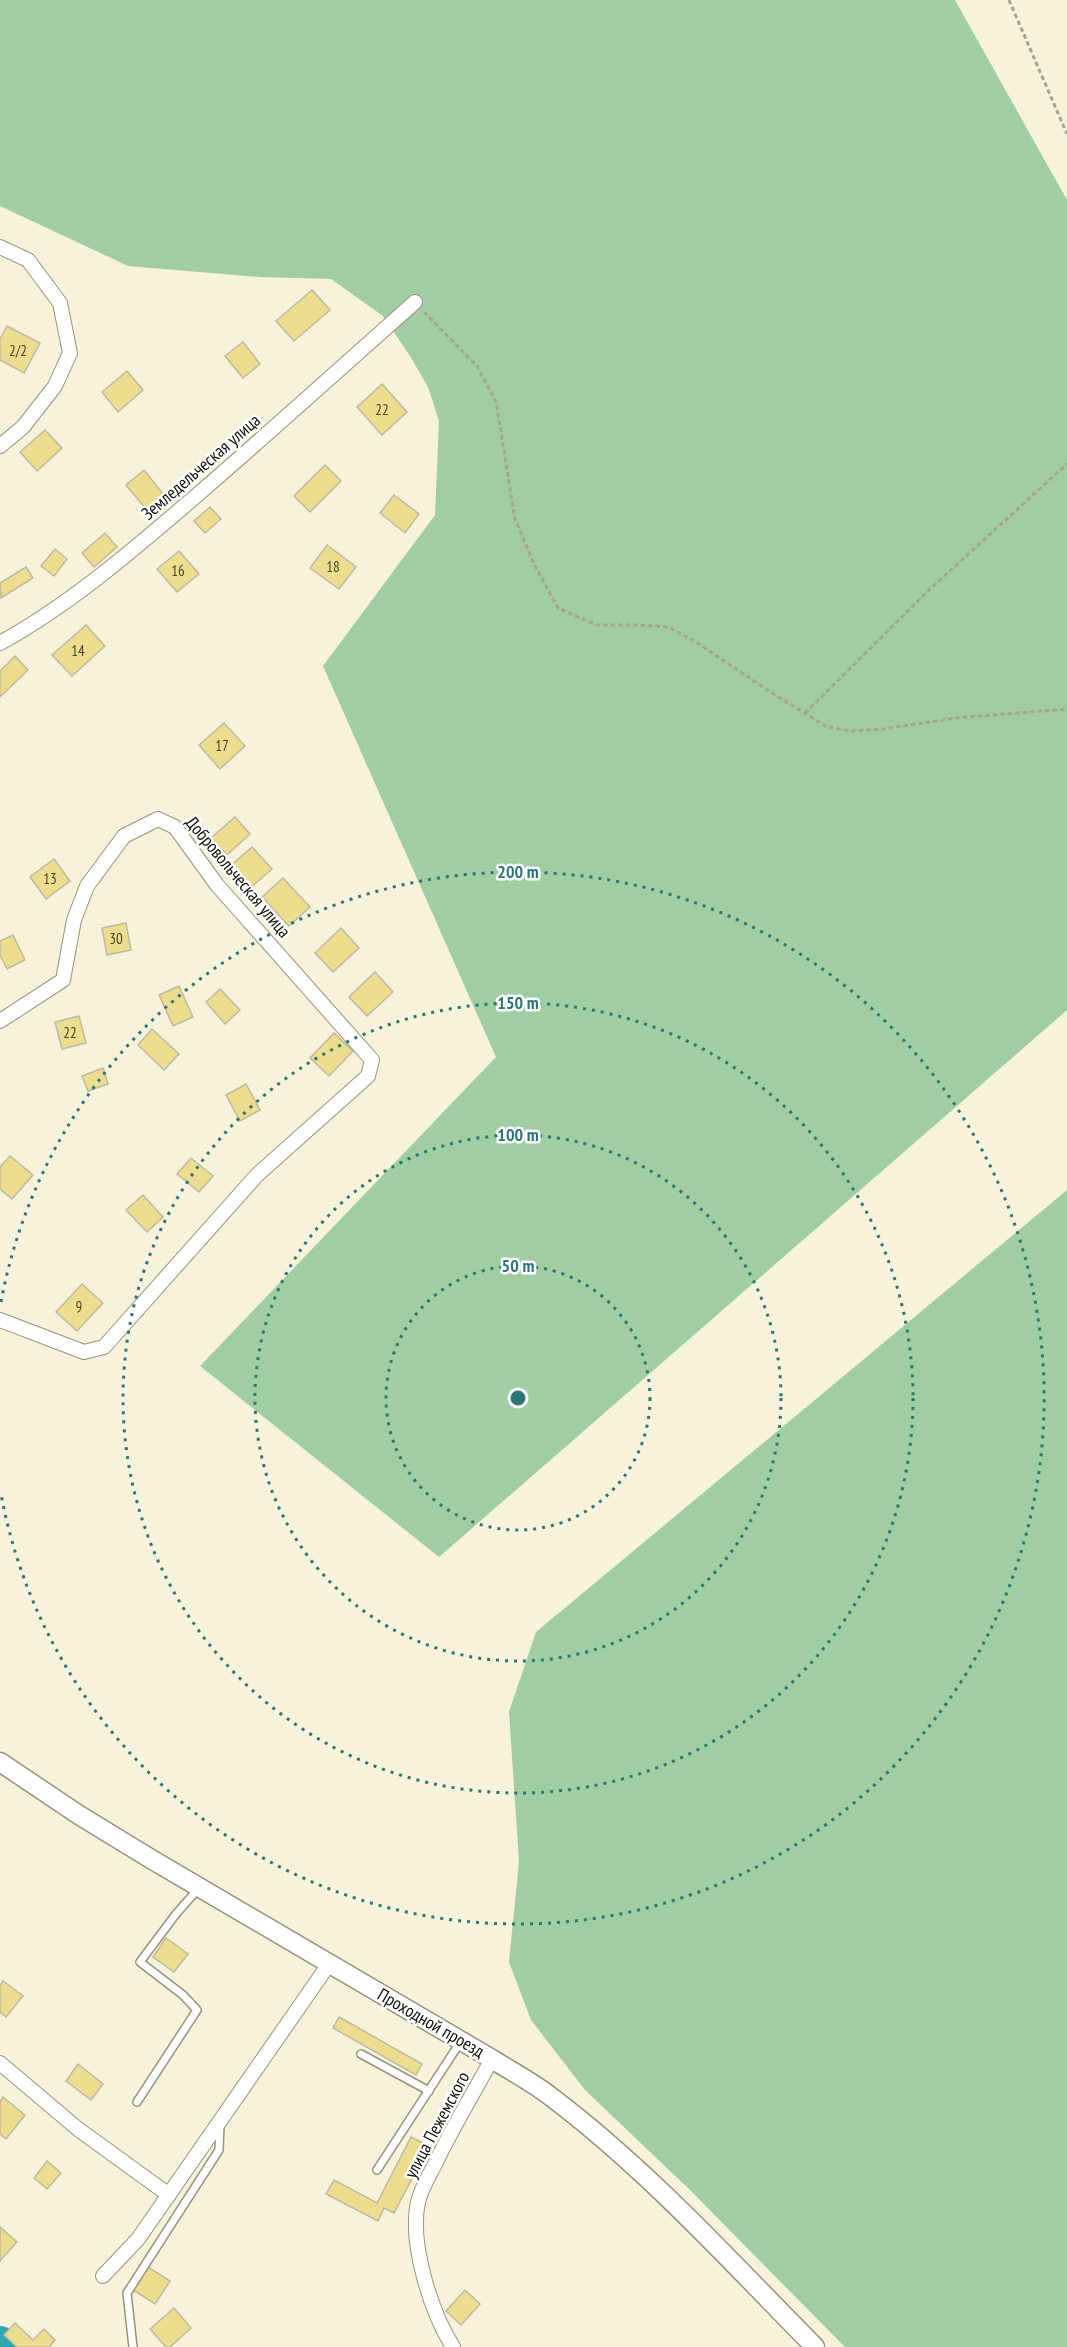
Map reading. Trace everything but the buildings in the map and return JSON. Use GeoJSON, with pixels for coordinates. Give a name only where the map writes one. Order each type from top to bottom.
{"type":"FeatureCollection","features":[{"type":"Feature","properties":{"kind":"street"},"geometry":{"type":"LineString","coordinates":[[0,247],[28,260],[60,303],[70,353],[55,386],[22,427],[0,446]]}},
{"type":"Feature","properties":{"kind":"street","name":"Земледельческая улица"},"geometry":{"type":"LineString","coordinates":[[0,644],[30,626],[123,557],[281,422],[415,302]]}},
{"type":"Feature","properties":{"kind":"street","name":"Добровольческая улица"},"geometry":{"type":"LineString","coordinates":[[0,1021],[63,980],[74,920],[87,886],[124,836],[158,819],[176,827],[217,885],[372,1060],[368,1076],[257,1175],[104,1347],[84,1352],[0,1320]]}},
{"type":"Feature","properties":{"kind":"street","name":"Проходной проезд"},"geometry":{"type":"LineString","coordinates":[[0,1762],[79,1815],[548,2094],[588,2126],[680,2210],[815,2347]]}},
{"type":"Feature","properties":{"kind":"street"},"geometry":{"type":"LineString","coordinates":[[103,2277],[138,2240],[329,1964]]}},
{"type":"Feature","properties":{"kind":"street","name":"улица Пежемского"},"geometry":{"type":"LineString","coordinates":[[453,2347],[444,2334],[433,2306],[420,2263],[416,2221],[418,2201],[444,2144],[492,2059]]}},
{"type":"Feature","properties":{"kind":"street"},"geometry":{"type":"LineString","coordinates":[[0,2063],[78,2129],[168,2195]]}},
{"type":"Feature","properties":{"kind":"lane"},"geometry":{"type":"LineString","coordinates":[[137,2102],[197,2010],[183,1995],[140,1962],[199,1887]]}},
{"type":"Feature","properties":{"kind":"lane"},"geometry":{"type":"LineString","coordinates":[[377,2170],[461,2041]]}},
{"type":"Feature","properties":{"kind":"lane"},"geometry":{"type":"LineString","coordinates":[[361,2054],[429,2091]]}},
{"type":"Feature","properties":{"kind":"lane"},"geometry":{"type":"LineString","coordinates":[[133,2347],[128,2293],[219,2150],[221,2122]]}},
{"type":"Feature","properties":{"kind":"path"},"geometry":{"type":"LineString","coordinates":[[1009,0],[1067,134]]}},
{"type":"Feature","properties":{"kind":"path"},"geometry":{"type":"LineString","coordinates":[[415,302],[477,366],[496,402],[515,519],[534,564],[558,608],[597,626],[668,627],[696,642],[827,727],[852,731],[926,724],[955,718],[1067,709]]}},
{"type":"Feature","properties":{"kind":"path"},"geometry":{"type":"LineString","coordinates":[[805,713],[930,590],[1067,464]]}},
{"type":"Feature","properties":{"kind":"green space"},"geometry":{"type":"Polygon","coordinates":[[[0,0],[955,0],[1067,200],[1067,1010],[439,1557],[200,1366],[496,1057],[323,666],[435,515],[439,421],[428,387],[383,316],[331,279],[260,277],[128,266],[0,206],[0,0]]]}},
{"type":"Feature","properties":{"kind":"green space"},"geometry":{"type":"Polygon","coordinates":[[[1067,1190],[1067,2347],[845,2347],[689,2189],[585,2090],[531,2020],[509,1962],[519,1861],[509,1712],[536,1632],[1067,1190]]]}},
{"type":"Feature","properties":{"kind":"waterway"},"geometry":{"type":"LineString","coordinates":[[0,2342],[4,2347]]}}]}
